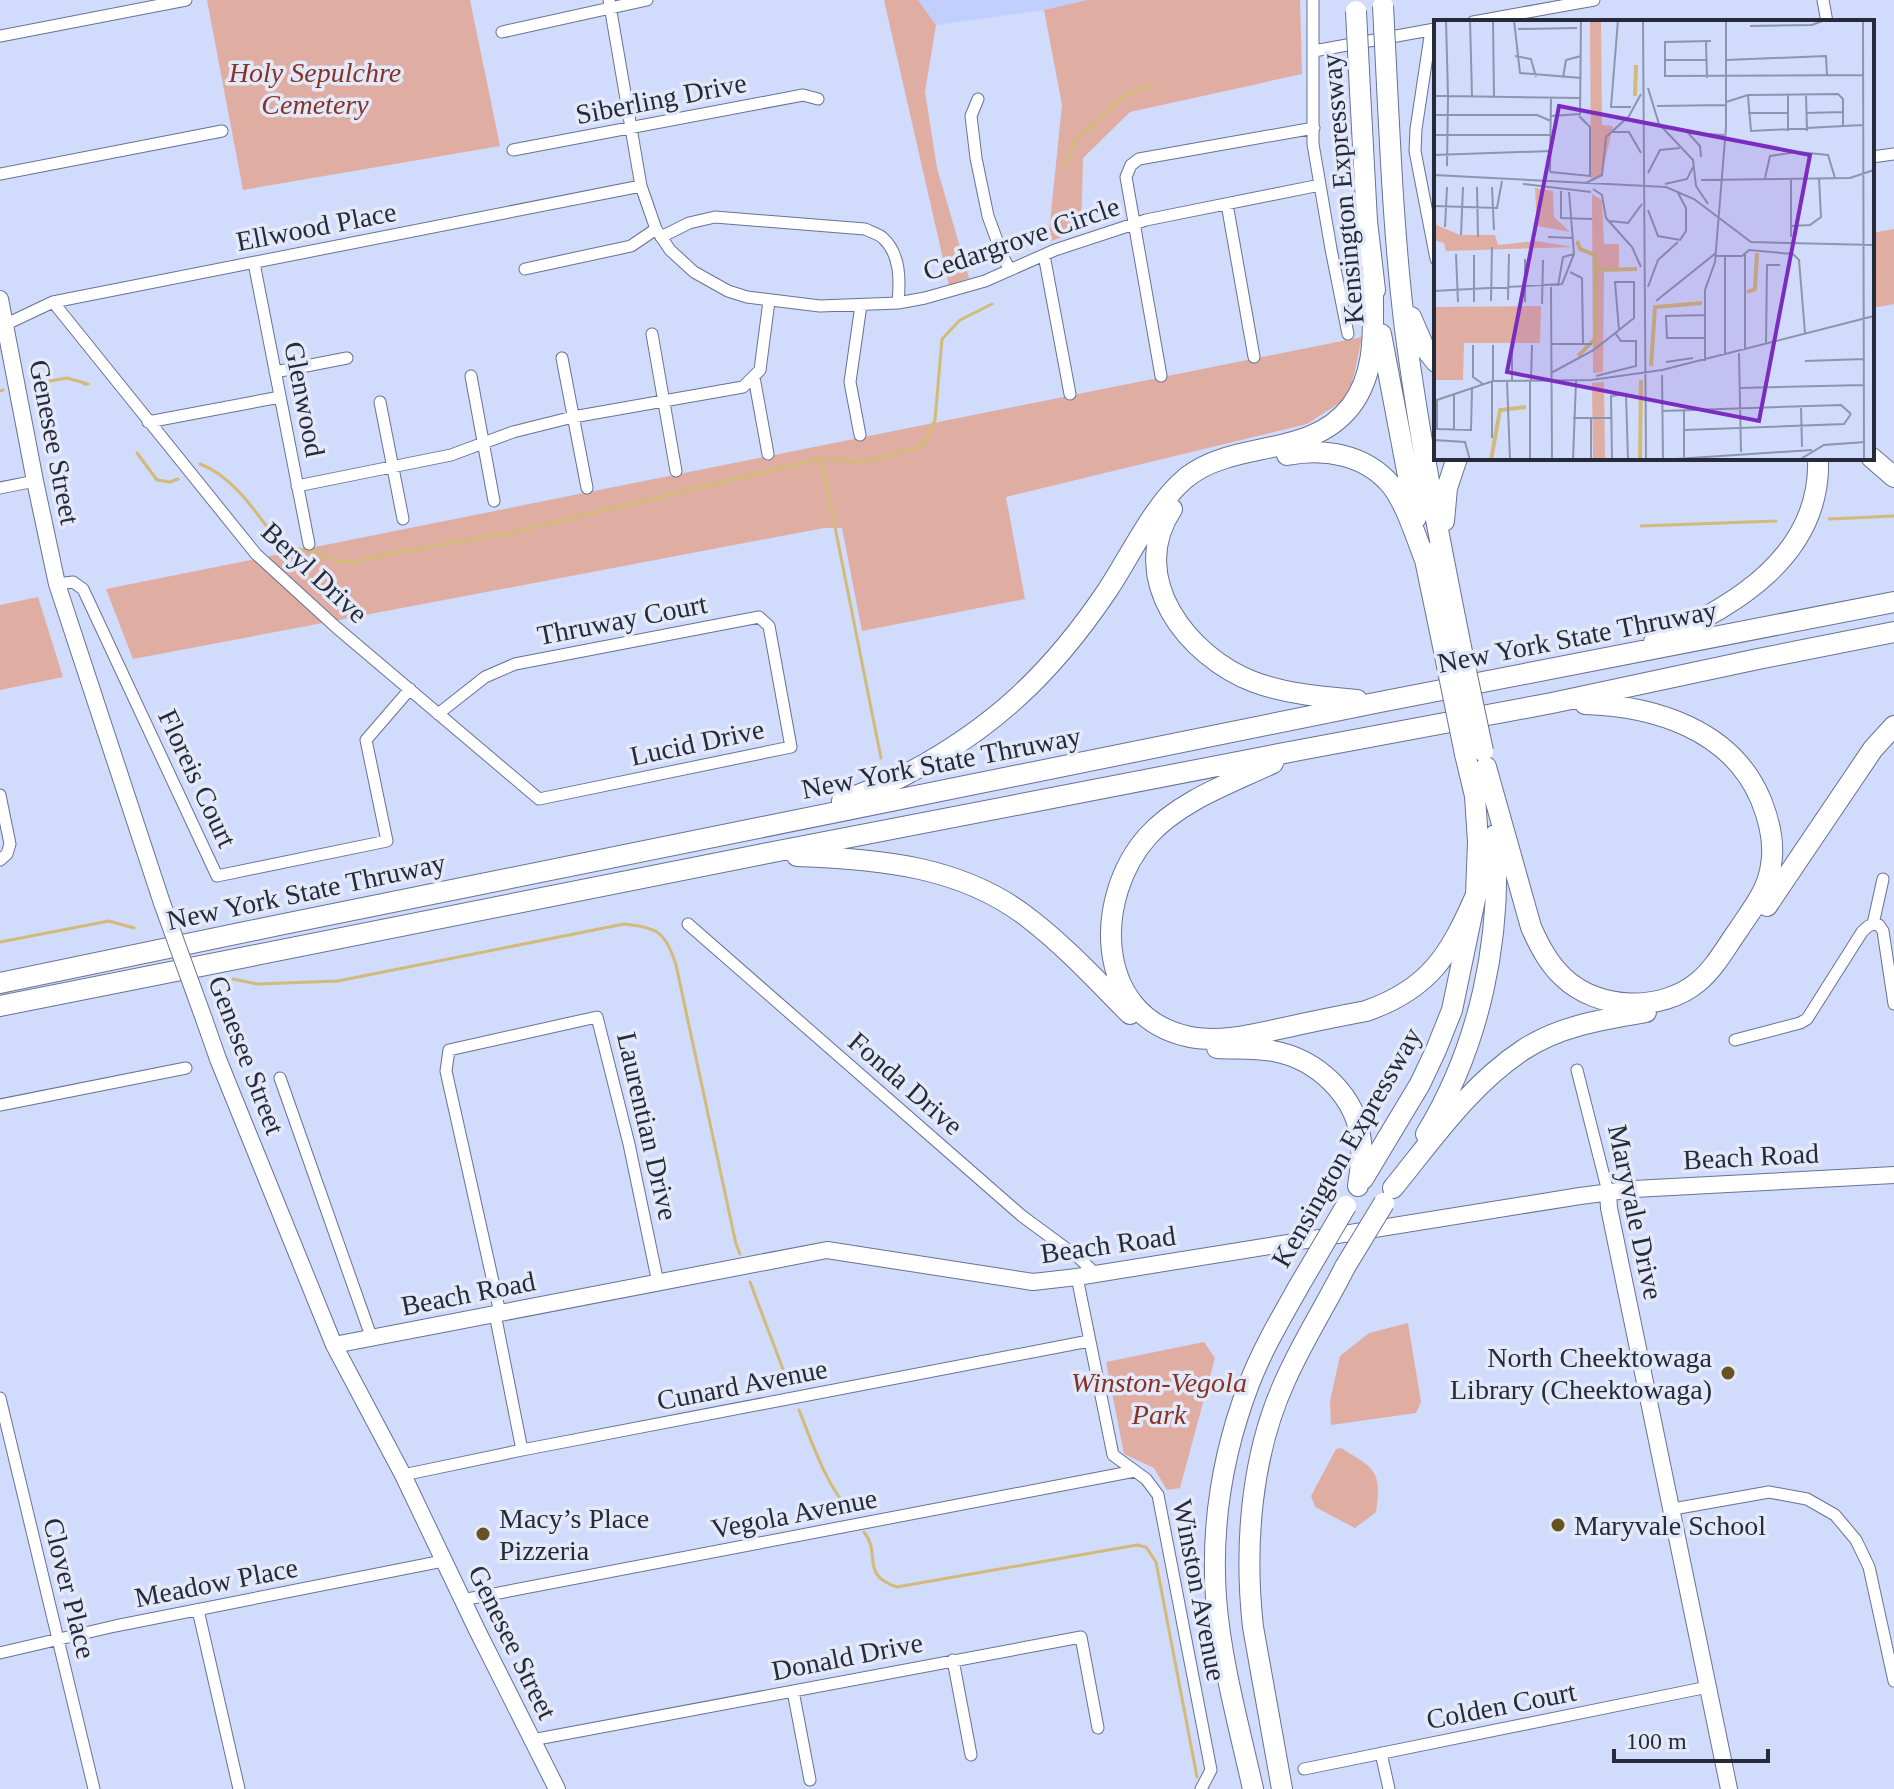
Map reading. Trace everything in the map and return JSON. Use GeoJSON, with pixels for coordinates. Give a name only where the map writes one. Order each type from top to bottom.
{"type":"FeatureCollection","features":[{"type":"Feature","properties":{"kind":"highway","name":"Kensington Expressway"},"geometry":{"type":"LineString","coordinates":[[1383,3],[1390,156],[1402,291],[1434,558]]}},
{"type":"Feature","properties":{"kind":"highway","name":"Kensington Expressway"},"geometry":{"type":"LineString","coordinates":[[1282,1789],[1250,1601],[1250,1540],[1264,1442],[1285,1381],[1345,1267],[1429,1128],[1464,1059],[1478,1015],[1494,924],[1497,865],[1494,822],[1434,558],[1389,379],[1373,278],[1366,207],[1356,6]]}},
{"type":"Feature","properties":{"kind":"highway"},"geometry":{"type":"LineString","coordinates":[[792,821],[902,777],[953,748],[1008,707],[1074,638],[1159,508],[1189,476],[1233,456],[1309,438],[1343,415],[1359,393],[1370,369],[1373,353],[1373,278]]}},
{"type":"Feature","properties":{"kind":"highway"},"geometry":{"type":"LineString","coordinates":[[1402,291],[1416,331],[1434,360]]}},
{"type":"Feature","properties":{"kind":"highway"},"geometry":{"type":"LineString","coordinates":[[1380,702],[1321,696],[1257,683],[1215,661],[1183,630],[1164,598],[1157,577],[1158,540],[1163,525],[1176,503],[1202,478],[1217,470],[1297,453],[1328,452],[1364,464],[1391,486],[1434,558]]}},
{"type":"Feature","properties":{"kind":"highway"},"geometry":{"type":"LineString","coordinates":[[1434,558],[1447,488],[1456,460]]}},
{"type":"Feature","properties":{"kind":"highway"},"geometry":{"type":"LineString","coordinates":[[1622,656],[1701,619],[1751,588],[1783,559],[1808,519],[1818,476],[1818,460]]}},
{"type":"Feature","properties":{"kind":"highway"},"geometry":{"type":"LineString","coordinates":[[1874,460],[1894,477]]}},
{"type":"Feature","properties":{"kind":"highway","name":"New York State Thruway"},"geometry":{"type":"LineString","coordinates":[[0,983],[1380,702],[1894,602]]}},
{"type":"Feature","properties":{"kind":"highway","name":"New York State Thruway"},"geometry":{"type":"LineString","coordinates":[[0,1006],[763,854],[1552,703],[1894,632]]}},
{"type":"Feature","properties":{"kind":"highway"},"geometry":{"type":"LineString","coordinates":[[1478,757],[1531,927],[1541,949],[1562,977],[1595,996],[1636,1003],[1666,1000],[1700,981],[1761,896],[1769,876],[1772,849],[1770,828],[1757,791],[1746,771],[1727,750],[1684,724],[1659,715],[1609,705],[1552,703]]}},
{"type":"Feature","properties":{"kind":"highway"},"geometry":{"type":"LineString","coordinates":[[1388,1195],[1471,1094],[1525,1048],[1582,1024],[1667,1008],[1700,992],[1715,980],[1866,759],[1894,726]]}},
{"type":"Feature","properties":{"kind":"highway"},"geometry":{"type":"LineString","coordinates":[[1300,750],[1184,807],[1163,821],[1148,836],[1127,867],[1112,911],[1112,954],[1127,995],[1147,1017],[1186,1036],[1222,1038],[1366,1011],[1386,1004],[1406,993],[1437,967],[1460,931],[1476,895]]}},
{"type":"Feature","properties":{"kind":"highway","name":"Kensington Expressway"},"geometry":{"type":"LineString","coordinates":[[1251,1789],[1222,1647],[1216,1599],[1219,1497],[1230,1443],[1250,1382],[1278,1324],[1420,1084],[1452,1010],[1476,895],[1478,842],[1475,796],[1478,757]]}},
{"type":"Feature","properties":{"kind":"highway"},"geometry":{"type":"LineString","coordinates":[[763,854],[874,860],[907,865],[974,885],[1030,918],[1135,1018],[1154,1032],[1187,1045],[1271,1051],[1309,1063],[1346,1097],[1356,1119],[1361,1142],[1358,1186]]}},
{"type":"Feature","properties":{"kind":"street"},"geometry":{"type":"LineString","coordinates":[[0,36],[186,0]]}},
{"type":"Feature","properties":{"kind":"street"},"geometry":{"type":"LineString","coordinates":[[502,32],[610,4],[647,0]]}},
{"type":"Feature","properties":{"kind":"street"},"geometry":{"type":"LineString","coordinates":[[1313,0],[1313,144],[1348,334]]}},
{"type":"Feature","properties":{"kind":"street"},"geometry":{"type":"LineString","coordinates":[[1483,20],[1594,0]]}},
{"type":"Feature","properties":{"kind":"street"},"geometry":{"type":"LineString","coordinates":[[1823,0],[1827,20]]}},
{"type":"Feature","properties":{"kind":"street","name":"Cedargrove Circle"},"geometry":{"type":"LineString","coordinates":[[610,4],[641,186],[658,233],[681,262],[728,291],[769,301],[820,306],[898,303],[985,281],[1044,255],[1136,224],[1320,185]]}},
{"type":"Feature","properties":{"kind":"street"},"geometry":{"type":"LineString","coordinates":[[1314,51],[1433,29],[1415,151],[1434,249]]}},
{"type":"Feature","properties":{"kind":"street","name":"Siberling Drive"},"geometry":{"type":"LineString","coordinates":[[513,150],[803,95],[818,99]]}},
{"type":"Feature","properties":{"kind":"street"},"geometry":{"type":"LineString","coordinates":[[978,99],[971,116],[976,158],[988,216],[1010,270]]}},
{"type":"Feature","properties":{"kind":"street"},"geometry":{"type":"LineString","coordinates":[[1161,376],[1126,177],[1131,165],[1139,159],[1314,128]]}},
{"type":"Feature","properties":{"kind":"street"},"geometry":{"type":"LineString","coordinates":[[0,174],[222,131]]}},
{"type":"Feature","properties":{"kind":"street"},"geometry":{"type":"LineString","coordinates":[[1874,157],[1894,154]]}},
{"type":"Feature","properties":{"kind":"street","name":"Ellwood Place"},"geometry":{"type":"LineString","coordinates":[[3,326],[53,302],[641,186]]}},
{"type":"Feature","properties":{"kind":"street"},"geometry":{"type":"LineString","coordinates":[[1227,204],[1254,357]]}},
{"type":"Feature","properties":{"kind":"street"},"geometry":{"type":"LineString","coordinates":[[525,269],[631,246],[658,233],[715,217],[865,229],[882,237],[892,251],[899,271],[898,303]]}},
{"type":"Feature","properties":{"kind":"street"},"geometry":{"type":"LineString","coordinates":[[1044,255],[1070,394]]}},
{"type":"Feature","properties":{"kind":"street","name":"Glenwood"},"geometry":{"type":"LineString","coordinates":[[254,263],[309,544]]}},
{"type":"Feature","properties":{"kind":"street","name":"Genesee Street"},"geometry":{"type":"LineString","coordinates":[[0,299],[57,584],[162,903],[218,1059],[334,1345],[403,1475],[557,1789]]}},
{"type":"Feature","properties":{"kind":"street"},"geometry":{"type":"LineString","coordinates":[[297,486],[451,455],[513,432],[573,417],[743,387],[760,370],[769,301]]}},
{"type":"Feature","properties":{"kind":"street","name":"Beryl Drive"},"geometry":{"type":"LineString","coordinates":[[53,302],[256,554],[288,585],[539,799],[597,787]]}},
{"type":"Feature","properties":{"kind":"street"},"geometry":{"type":"LineString","coordinates":[[860,435],[850,382],[861,305]]}},
{"type":"Feature","properties":{"kind":"street"},"geometry":{"type":"LineString","coordinates":[[652,334],[676,471]]}},
{"type":"Feature","properties":{"kind":"street"},"geometry":{"type":"LineString","coordinates":[[275,372],[347,358]]}},
{"type":"Feature","properties":{"kind":"street"},"geometry":{"type":"LineString","coordinates":[[562,358],[587,488]]}},
{"type":"Feature","properties":{"kind":"street"},"geometry":{"type":"LineString","coordinates":[[471,376],[494,501]]}},
{"type":"Feature","properties":{"kind":"street"},"geometry":{"type":"LineString","coordinates":[[754,377],[768,454]]}},
{"type":"Feature","properties":{"kind":"street"},"geometry":{"type":"LineString","coordinates":[[148,422],[280,397]]}},
{"type":"Feature","properties":{"kind":"street"},"geometry":{"type":"LineString","coordinates":[[380,402],[403,519]]}},
{"type":"Feature","properties":{"kind":"street"},"geometry":{"type":"LineString","coordinates":[[0,488],[35,481]]}},
{"type":"Feature","properties":{"kind":"street","name":"Floreis Court"},"geometry":{"type":"LineString","coordinates":[[57,584],[73,582],[83,589],[217,876],[387,841],[366,740],[410,689]]}},
{"type":"Feature","properties":{"kind":"street","name":"Thruway Court"},"geometry":{"type":"LineString","coordinates":[[438,714],[485,677],[515,664],[759,617],[769,626],[779,684]]}},
{"type":"Feature","properties":{"kind":"street","name":"Lucid Drive"},"geometry":{"type":"LineString","coordinates":[[597,787],[791,747],[779,684]]}},
{"type":"Feature","properties":{"kind":"street"},"geometry":{"type":"LineString","coordinates":[[0,795],[10,844],[7,854],[0,860]]}},
{"type":"Feature","properties":{"kind":"street"},"geometry":{"type":"LineString","coordinates":[[1873,924],[1883,879]]}},
{"type":"Feature","properties":{"kind":"street","name":"Fonda Drive"},"geometry":{"type":"LineString","coordinates":[[688,924],[1022,1216],[1096,1274]]}},
{"type":"Feature","properties":{"kind":"street"},"geometry":{"type":"LineString","coordinates":[[1735,1040],[1807,1019],[1862,932],[1873,924],[1879,925],[1883,931],[1894,1004]]}},
{"type":"Feature","properties":{"kind":"street","name":"Laurentian Drive"},"geometry":{"type":"LineString","coordinates":[[497,1313],[446,1071],[449,1050],[597,1017],[629,1144],[658,1283]]}},
{"type":"Feature","properties":{"kind":"street"},"geometry":{"type":"LineString","coordinates":[[0,1105],[186,1068]]}},
{"type":"Feature","properties":{"kind":"street","name":"Maryvale Drive"},"geometry":{"type":"LineString","coordinates":[[1577,1070],[1608,1192],[1614,1236],[1729,1789]]}},
{"type":"Feature","properties":{"kind":"street"},"geometry":{"type":"LineString","coordinates":[[280,1078],[372,1339]]}},
{"type":"Feature","properties":{"kind":"street","name":"Beach Road"},"geometry":{"type":"LineString","coordinates":[[334,1345],[827,1250],[1033,1282],[1608,1192],[1894,1175]]}},
{"type":"Feature","properties":{"kind":"street","name":"Winston Avenue"},"geometry":{"type":"LineString","coordinates":[[1077,1277],[1113,1455],[1146,1479],[1158,1495],[1211,1770],[1201,1789]]}},
{"type":"Feature","properties":{"kind":"street"},"geometry":{"type":"LineString","coordinates":[[497,1313],[522,1450]]}},
{"type":"Feature","properties":{"kind":"street","name":"Cunard Avenue"},"geometry":{"type":"LineString","coordinates":[[403,1475],[1089,1341]]}},
{"type":"Feature","properties":{"kind":"street","name":"Clover Place"},"geometry":{"type":"LineString","coordinates":[[0,1398],[94,1789]]}},
{"type":"Feature","properties":{"kind":"street","name":"Vegola Avenue"},"geometry":{"type":"LineString","coordinates":[[462,1600],[1135,1471]]}},
{"type":"Feature","properties":{"kind":"street"},"geometry":{"type":"LineString","coordinates":[[1673,1509],[1769,1492],[1807,1499],[1835,1515],[1849,1529],[1866,1557],[1894,1681]]}},
{"type":"Feature","properties":{"kind":"street","name":"Meadow Place"},"geometry":{"type":"LineString","coordinates":[[0,1653],[443,1561]]}},
{"type":"Feature","properties":{"kind":"street"},"geometry":{"type":"LineString","coordinates":[[198,1610],[239,1789]]}},
{"type":"Feature","properties":{"kind":"street","name":"Donald Drive"},"geometry":{"type":"LineString","coordinates":[[532,1740],[1081,1637],[1098,1728]]}},
{"type":"Feature","properties":{"kind":"street"},"geometry":{"type":"LineString","coordinates":[[953,1660],[971,1755]]}},
{"type":"Feature","properties":{"kind":"street","name":"Colden Court"},"geometry":{"type":"LineString","coordinates":[[1304,1769],[1708,1687]]}},
{"type":"Feature","properties":{"kind":"street"},"geometry":{"type":"LineString","coordinates":[[793,1691],[810,1780]]}},
{"type":"Feature","properties":{"kind":"street"},"geometry":{"type":"LineString","coordinates":[[1381,1753],[1389,1789]]}},
{"type":"Feature","properties":{"kind":"shaded area"},"geometry":{"type":"Polygon","coordinates":[[[918,0],[1087,0],[1044,10],[936,25],[918,0]]]}},
{"type":"Feature","properties":{"kind":"green space","name":"Holy Sepulchre Cemetery"},"geometry":{"type":"Polygon","coordinates":[[[207,0],[470,0],[500,146],[243,190],[207,0]]]}},
{"type":"Feature","properties":{"kind":"green space"},"geometry":{"type":"Polygon","coordinates":[[[884,0],[918,0],[936,25],[925,92],[937,168],[969,278],[949,285],[884,0]]]}},
{"type":"Feature","properties":{"kind":"green space"},"geometry":{"type":"Polygon","coordinates":[[[1087,0],[1300,0],[1302,74],[1130,112],[1083,158],[1081,231],[1048,242],[1062,105],[1044,10],[1087,0]]]}},
{"type":"Feature","properties":{"kind":"green space"},"geometry":{"type":"Polygon","coordinates":[[[1894,229],[1894,304],[1874,308],[1874,233],[1894,229]]]}},
{"type":"Feature","properties":{"kind":"green space"},"geometry":{"type":"Polygon","coordinates":[[[1362,337],[1347,398],[1307,424],[1006,497],[1025,599],[862,631],[842,528],[824,528],[133,659],[106,589],[1362,337]]]}},
{"type":"Feature","properties":{"kind":"green space"},"geometry":{"type":"Polygon","coordinates":[[[38,597],[63,677],[0,690],[0,605],[38,597]]]}},
{"type":"Feature","properties":{"kind":"green space"},"geometry":{"type":"Polygon","coordinates":[[[1408,1323],[1421,1402],[1416,1413],[1331,1425],[1330,1401],[1340,1356],[1369,1333],[1408,1323]]]}},
{"type":"Feature","properties":{"kind":"green space","name":"Winston-Vegola Park"},"geometry":{"type":"Polygon","coordinates":[[[1204,1342],[1215,1358],[1180,1488],[1167,1490],[1154,1468],[1124,1454],[1106,1362],[1204,1342]]]}},
{"type":"Feature","properties":{"kind":"green space"},"geometry":{"type":"Polygon","coordinates":[[[1341,1448],[1369,1466],[1377,1479],[1376,1512],[1355,1528],[1315,1507],[1311,1496],[1336,1449],[1341,1448]]]}},
{"type":"Feature","properties":{"kind":"waterway"},"geometry":{"type":"LineString","coordinates":[[1064,166],[1077,138],[1127,94],[1150,86]]}},
{"type":"Feature","properties":{"kind":"waterway"},"geometry":{"type":"LineString","coordinates":[[200,464],[235,488],[281,546],[312,551],[336,561],[356,562],[509,533],[819,459],[864,462],[923,446],[935,420],[942,339],[960,320],[992,304]]}},
{"type":"Feature","properties":{"kind":"waterway"},"geometry":{"type":"LineString","coordinates":[[34,384],[67,378],[88,384],[84,384]]}},
{"type":"Feature","properties":{"kind":"waterway"},"geometry":{"type":"LineString","coordinates":[[137,453],[157,480],[170,482],[178,479]]}},
{"type":"Feature","properties":{"kind":"waterway"},"geometry":{"type":"LineString","coordinates":[[819,459],[881,758]]}},
{"type":"Feature","properties":{"kind":"waterway"},"geometry":{"type":"LineString","coordinates":[[1829,519],[1894,516]]}},
{"type":"Feature","properties":{"kind":"waterway"},"geometry":{"type":"LineString","coordinates":[[1641,526],[1776,521]]}},
{"type":"Feature","properties":{"kind":"waterway"},"geometry":{"type":"LineString","coordinates":[[0,942],[109,921],[134,928]]}},
{"type":"Feature","properties":{"kind":"waterway"},"geometry":{"type":"LineString","coordinates":[[233,979],[257,984],[338,981],[624,924],[653,930],[664,939],[676,965],[740,1254]]}},
{"type":"Feature","properties":{"kind":"waterway"},"geometry":{"type":"LineString","coordinates":[[750,1282],[789,1385]]}},
{"type":"Feature","properties":{"kind":"waterway"},"geometry":{"type":"LineString","coordinates":[[799,1410],[827,1476],[850,1512]]}},
{"type":"Feature","properties":{"kind":"waterway"},"geometry":{"type":"LineString","coordinates":[[864,1532],[878,1576],[897,1587],[1137,1545],[1146,1547],[1156,1562],[1197,1777]]}},
{"type":"Feature","properties":{"kind":"place","name":"North Cheektowaga Library (Cheektowaga)"},"geometry":{"type":"Point","coordinates":[1728,1373]}},
{"type":"Feature","properties":{"kind":"place","name":"Maryvale School"},"geometry":{"type":"Point","coordinates":[1558,1525]}},
{"type":"Feature","properties":{"kind":"place","name":"Macy’s Place Pizzeria"},"geometry":{"type":"Point","coordinates":[483,1534]}}]}
